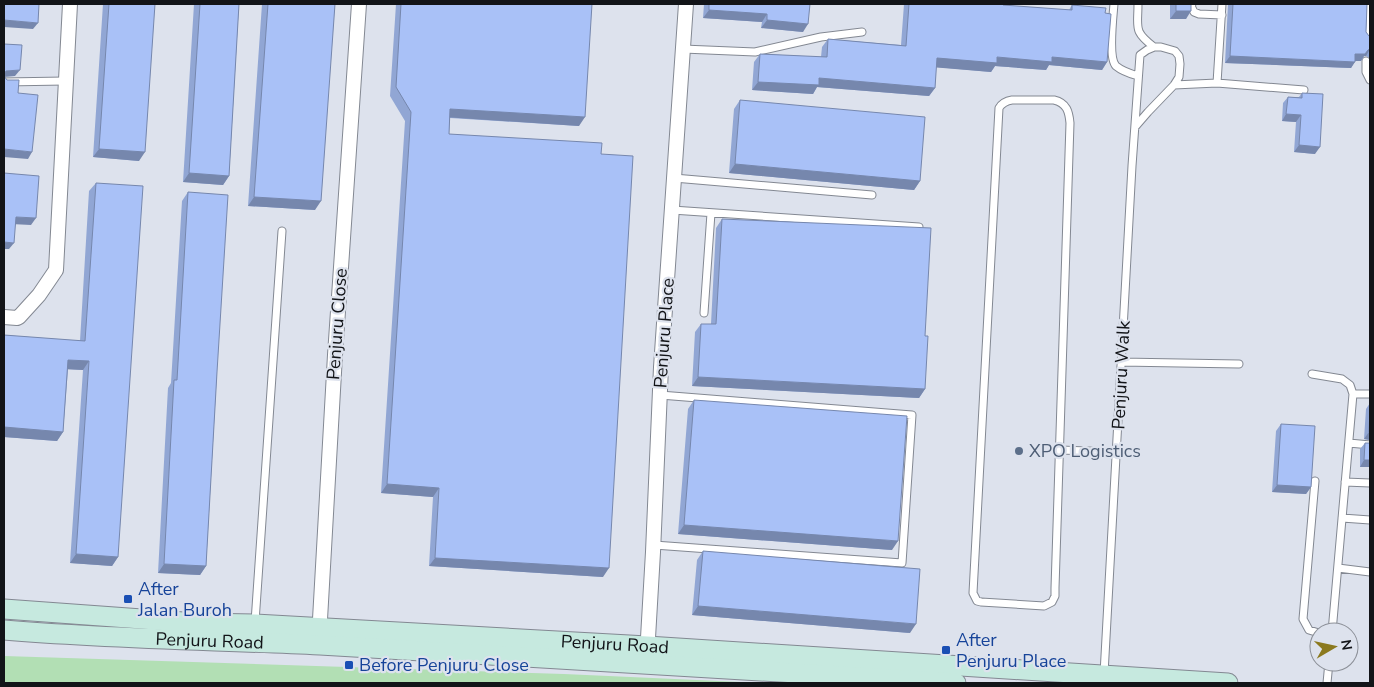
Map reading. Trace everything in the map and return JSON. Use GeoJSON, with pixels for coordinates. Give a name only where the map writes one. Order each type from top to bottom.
{"type":"FeatureCollection","features":[{"type":"Feature","properties":{"kind":"main road","name":"Penjuru Road"},"geometry":{"type":"LineString","coordinates":[[4,609],[197,623],[254,624],[319,636],[1104,680],[1228,683]]}},
{"type":"Feature","properties":{"kind":"main road","name":"Penjuru Road"},"geometry":{"type":"LineString","coordinates":[[4,630],[63,635],[253,642],[319,636]]}},
{"type":"Feature","properties":{"kind":"main road","name":"Penjuru Road"},"geometry":{"type":"LineString","coordinates":[[647,655],[956,683]]}},
{"type":"Feature","properties":{"kind":"street"},"geometry":{"type":"LineString","coordinates":[[4,317],[19,317],[39,295],[56,270],[70,4]]}},
{"type":"Feature","properties":{"kind":"street","name":"Penjuru Close"},"geometry":{"type":"LineString","coordinates":[[319,636],[334,355],[359,4]]}},
{"type":"Feature","properties":{"kind":"street","name":"Penjuru Place"},"geometry":{"type":"LineString","coordinates":[[647,655],[660,395],[686,4]]}},
{"type":"Feature","properties":{"kind":"lane"},"geometry":{"type":"LineString","coordinates":[[1114,4],[1112,57],[1114,64],[1138,76]]}},
{"type":"Feature","properties":{"kind":"lane"},"geometry":{"type":"LineString","coordinates":[[1135,128],[1174,86],[1179,77],[1179,56],[1175,51],[1154,47],[1139,34],[1137,28],[1138,4]]}},
{"type":"Feature","properties":{"kind":"lane"},"geometry":{"type":"LineString","coordinates":[[1192,4],[1194,12],[1198,14],[1222,15]]}},
{"type":"Feature","properties":{"kind":"lane"},"geometry":{"type":"LineString","coordinates":[[1217,83],[1222,4]]}},
{"type":"Feature","properties":{"kind":"lane"},"geometry":{"type":"LineString","coordinates":[[1367,38],[1368,4]]}},
{"type":"Feature","properties":{"kind":"lane"},"geometry":{"type":"LineString","coordinates":[[683,49],[755,52],[821,37],[862,32]]}},
{"type":"Feature","properties":{"kind":"lane","name":"Penjuru Walk"},"geometry":{"type":"LineString","coordinates":[[1104,680],[1138,76],[1140,55],[1154,47]]}},
{"type":"Feature","properties":{"kind":"lane"},"geometry":{"type":"LineString","coordinates":[[1366,61],[1366,72],[1370,80]]}},
{"type":"Feature","properties":{"kind":"lane"},"geometry":{"type":"LineString","coordinates":[[4,82],[65,81]]}},
{"type":"Feature","properties":{"kind":"lane"},"geometry":{"type":"LineString","coordinates":[[1174,86],[1217,83],[1304,90]]}},
{"type":"Feature","properties":{"kind":"lane"},"geometry":{"type":"LineString","coordinates":[[1012,100],[1054,100],[1060,102],[1069,112],[1070,133],[1060,450],[1055,596],[1052,602],[1044,606],[977,601],[973,593],[998,108],[1001,104],[1012,100]]}},
{"type":"Feature","properties":{"kind":"lane"},"geometry":{"type":"LineString","coordinates":[[674,178],[872,195]]}},
{"type":"Feature","properties":{"kind":"lane"},"geometry":{"type":"LineString","coordinates":[[672,210],[919,226]]}},
{"type":"Feature","properties":{"kind":"lane"},"geometry":{"type":"LineString","coordinates":[[704,314],[711,213]]}},
{"type":"Feature","properties":{"kind":"lane"},"geometry":{"type":"LineString","coordinates":[[253,642],[282,231]]}},
{"type":"Feature","properties":{"kind":"lane"},"geometry":{"type":"LineString","coordinates":[[1121,362],[1239,364]]}},
{"type":"Feature","properties":{"kind":"lane"},"geometry":{"type":"LineString","coordinates":[[1312,374],[1342,379],[1350,385],[1353,394],[1333,622]]}},
{"type":"Feature","properties":{"kind":"lane"},"geometry":{"type":"LineString","coordinates":[[1353,394],[1370,394]]}},
{"type":"Feature","properties":{"kind":"lane"},"geometry":{"type":"LineString","coordinates":[[654,545],[902,563],[912,415],[660,395]]}},
{"type":"Feature","properties":{"kind":"lane"},"geometry":{"type":"LineString","coordinates":[[1349,443],[1370,445]]}},
{"type":"Feature","properties":{"kind":"lane"},"geometry":{"type":"LineString","coordinates":[[1060,450],[1116,452]]}},
{"type":"Feature","properties":{"kind":"lane"},"geometry":{"type":"LineString","coordinates":[[1309,630],[1304,618],[1315,481]]}},
{"type":"Feature","properties":{"kind":"lane"},"geometry":{"type":"LineString","coordinates":[[1345,482],[1370,484]]}},
{"type":"Feature","properties":{"kind":"lane"},"geometry":{"type":"LineString","coordinates":[[1342,518],[1370,520]]}},
{"type":"Feature","properties":{"kind":"lane"},"geometry":{"type":"LineString","coordinates":[[1338,568],[1370,572]]}},
{"type":"Feature","properties":{"kind":"green space"},"geometry":{"type":"Polygon","coordinates":[[[4,656],[564,674],[763,683],[4,683],[4,656]]]}},
{"type":"Feature","properties":{"kind":"building"},"geometry":{"type":"Polygon","coordinates":[[[4,4],[39,4],[38,23],[4,20],[4,4]]]}},
{"type":"Feature","properties":{"kind":"building"},"geometry":{"type":"Polygon","coordinates":[[[109,4],[155,4],[145,152],[99,149],[109,4]]]}},
{"type":"Feature","properties":{"kind":"building"},"geometry":{"type":"Polygon","coordinates":[[[200,4],[239,4],[229,176],[189,173],[200,4]]]}},
{"type":"Feature","properties":{"kind":"building"},"geometry":{"type":"Polygon","coordinates":[[[268,4],[335,4],[321,201],[254,197],[268,4]]]}},
{"type":"Feature","properties":{"kind":"building"},"geometry":{"type":"Polygon","coordinates":[[[401,4],[592,4],[585,117],[450,109],[449,134],[602,143],[601,154],[633,156],[609,568],[435,558],[439,488],[387,484],[411,112],[396,87],[401,4]]]}},
{"type":"Feature","properties":{"kind":"building"},"geometry":{"type":"Polygon","coordinates":[[[709,4],[810,4],[808,24],[767,20],[767,14],[709,10],[709,4]]]}},
{"type":"Feature","properties":{"kind":"building"},"geometry":{"type":"Polygon","coordinates":[[[909,4],[1003,4],[1072,10],[1072,5],[1106,8],[1105,13],[1111,14],[1107,62],[1052,57],[1052,62],[997,57],[997,63],[937,58],[935,88],[819,78],[819,85],[758,82],[760,54],[827,57],[828,39],[906,46],[909,4]]]}},
{"type":"Feature","properties":{"kind":"building"},"geometry":{"type":"Polygon","coordinates":[[[1176,4],[1191,4],[1191,11],[1176,11],[1176,4]]]}},
{"type":"Feature","properties":{"kind":"building"},"geometry":{"type":"Polygon","coordinates":[[[1233,4],[1367,4],[1366,32],[1370,36],[1370,49],[1365,54],[1355,54],[1355,62],[1230,56],[1233,4]]]}},
{"type":"Feature","properties":{"kind":"building"},"geometry":{"type":"Polygon","coordinates":[[[4,44],[22,45],[20,70],[6,71],[4,75],[4,44]]]}},
{"type":"Feature","properties":{"kind":"building"},"geometry":{"type":"Polygon","coordinates":[[[4,76],[7,80],[19,80],[18,93],[38,95],[32,152],[4,149],[4,76]]]}},
{"type":"Feature","properties":{"kind":"building"},"geometry":{"type":"Polygon","coordinates":[[[1302,93],[1323,94],[1320,147],[1299,145],[1301,115],[1286,114],[1288,97],[1302,98],[1302,93]]]}},
{"type":"Feature","properties":{"kind":"building"},"geometry":{"type":"Polygon","coordinates":[[[740,100],[925,117],[920,181],[735,164],[740,100]]]}},
{"type":"Feature","properties":{"kind":"building"},"geometry":{"type":"Polygon","coordinates":[[[4,173],[39,176],[36,218],[16,217],[14,243],[4,242],[4,173]]]}},
{"type":"Feature","properties":{"kind":"building"},"geometry":{"type":"Polygon","coordinates":[[[96,183],[143,186],[118,557],[76,554],[89,361],[68,360],[63,432],[4,427],[4,335],[85,341],[96,183]]]}},
{"type":"Feature","properties":{"kind":"building"},"geometry":{"type":"Polygon","coordinates":[[[188,192],[228,195],[206,566],[164,564],[174,380],[177,380],[188,192]]]}},
{"type":"Feature","properties":{"kind":"building"},"geometry":{"type":"Polygon","coordinates":[[[722,219],[931,228],[925,336],[928,336],[925,389],[698,377],[701,324],[716,324],[722,219]]]}},
{"type":"Feature","properties":{"kind":"building"},"geometry":{"type":"Polygon","coordinates":[[[694,400],[907,416],[898,541],[684,525],[694,400]]]}},
{"type":"Feature","properties":{"kind":"building"},"geometry":{"type":"Polygon","coordinates":[[[1281,424],[1315,426],[1311,487],[1277,485],[1281,424]]]}},
{"type":"Feature","properties":{"kind":"building"},"geometry":{"type":"Polygon","coordinates":[[[1365,443],[1370,443],[1370,460],[1364,460],[1365,443]]]}},
{"type":"Feature","properties":{"kind":"building"},"geometry":{"type":"Polygon","coordinates":[[[703,551],[920,569],[916,624],[698,606],[703,551]]]}},
{"type":"Feature","properties":{"kind":"place","name":"XPO Logistics"},"geometry":{"type":"Point","coordinates":[1019,451]}},
{"type":"Feature","properties":{"kind":"place","name":"After Jalan Buroh"},"geometry":{"type":"Point","coordinates":[128,599]}},
{"type":"Feature","properties":{"kind":"place","name":"After Penjuru Place"},"geometry":{"type":"Point","coordinates":[946,650]}},
{"type":"Feature","properties":{"kind":"place","name":"Before Penjuru Close"},"geometry":{"type":"Point","coordinates":[349,665]}}]}
